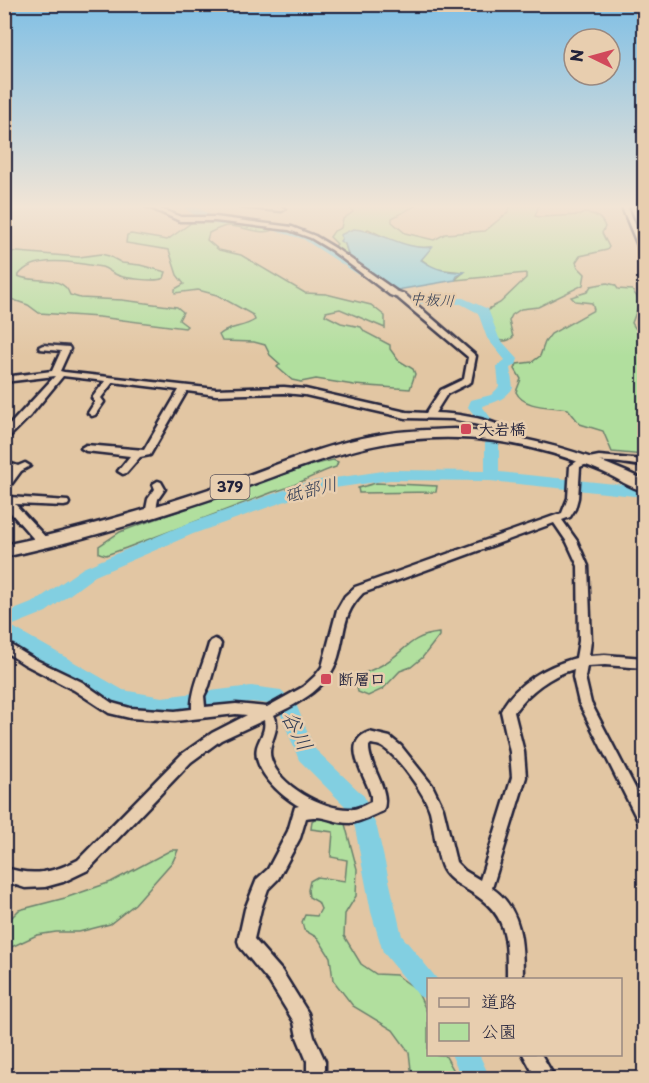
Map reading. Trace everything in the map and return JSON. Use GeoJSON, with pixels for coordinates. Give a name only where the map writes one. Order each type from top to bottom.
{"type":"FeatureCollection","features":[{"type":"Feature","properties":{"kind":"highway","name":"379"},"geometry":{"type":"LineString","coordinates":[[4,551],[44,543],[150,514],[339,448],[370,441],[437,434],[518,439],[589,459],[638,483]]}},
{"type":"Feature","properties":{"kind":"street"},"geometry":{"type":"LineString","coordinates":[[342,256],[393,293],[401,296],[472,356],[468,380],[444,392],[429,415]]}},
{"type":"Feature","properties":{"kind":"street"},"geometry":{"type":"LineString","coordinates":[[4,437],[22,420],[58,373],[66,349],[43,347]]}},
{"type":"Feature","properties":{"kind":"street"},"geometry":{"type":"LineString","coordinates":[[4,380],[58,373],[216,392],[284,390],[306,392],[406,415],[452,416],[499,427],[518,439]]}},
{"type":"Feature","properties":{"kind":"street"},"geometry":{"type":"LineString","coordinates":[[92,413],[100,402],[96,398],[111,378]]}},
{"type":"Feature","properties":{"kind":"street"},"geometry":{"type":"LineString","coordinates":[[86,448],[137,454],[147,453],[184,389]]}},
{"type":"Feature","properties":{"kind":"street"},"geometry":{"type":"LineString","coordinates":[[123,471],[137,454]]}},
{"type":"Feature","properties":{"kind":"street"},"geometry":{"type":"LineString","coordinates":[[4,874],[32,882],[48,881],[83,865],[181,763],[218,736],[296,697],[316,684],[328,669],[344,605],[358,591],[566,515],[575,499],[575,466],[589,459],[645,463]]}},
{"type":"Feature","properties":{"kind":"street"},"geometry":{"type":"LineString","coordinates":[[4,464],[22,467],[4,488]]}},
{"type":"Feature","properties":{"kind":"street"},"geometry":{"type":"LineString","coordinates":[[150,514],[153,499],[160,489],[158,484]]}},
{"type":"Feature","properties":{"kind":"street"},"geometry":{"type":"LineString","coordinates":[[6,499],[64,503]]}},
{"type":"Feature","properties":{"kind":"street"},"geometry":{"type":"LineString","coordinates":[[6,499],[44,543]]}},
{"type":"Feature","properties":{"kind":"street"},"geometry":{"type":"LineString","coordinates":[[557,520],[572,541],[583,566],[585,641],[579,677],[585,704],[645,818]]}},
{"type":"Feature","properties":{"kind":"street"},"geometry":{"type":"LineString","coordinates":[[199,706],[215,644]]}},
{"type":"Feature","properties":{"kind":"street"},"geometry":{"type":"LineString","coordinates":[[4,645],[28,661],[78,686],[109,708],[153,716],[199,706],[270,710]]}},
{"type":"Feature","properties":{"kind":"street"},"geometry":{"type":"LineString","coordinates":[[484,891],[519,777],[517,752],[507,711],[533,682],[555,669],[593,660],[645,663]]}},
{"type":"Feature","properties":{"kind":"street"},"geometry":{"type":"LineString","coordinates":[[270,710],[272,731],[265,742],[263,756],[268,768],[283,786],[305,803],[320,809],[350,816],[378,806],[377,786],[367,773],[361,751],[362,743],[369,738],[385,741],[396,750],[427,789],[436,808],[449,865],[455,874],[484,891],[503,907],[512,923],[515,978]]}},
{"type":"Feature","properties":{"kind":"street"},"geometry":{"type":"LineString","coordinates":[[316,1078],[316,1061],[306,1037],[302,1019],[276,977],[246,941],[253,909],[262,884],[273,874],[295,833],[300,812],[320,809]]}},
{"type":"Feature","properties":{"kind":"street"},"geometry":{"type":"LineString","coordinates":[[532,1056],[546,1078]]}},
{"type":"Feature","properties":{"kind":"green space"},"geometry":{"type":"Polygon","coordinates":[[[5,256],[107,256],[122,263],[166,272],[164,278],[155,280],[125,277],[102,267],[57,261],[34,264],[18,276],[54,281],[66,288],[70,295],[80,298],[122,300],[177,307],[183,312],[179,320],[187,326],[185,328],[99,317],[39,313],[28,305],[5,297],[5,256]]]}},
{"type":"Feature","properties":{"kind":"green space"},"geometry":{"type":"Polygon","coordinates":[[[171,256],[242,256],[305,293],[326,294],[371,305],[385,316],[385,328],[340,309],[326,312],[325,315],[341,323],[361,327],[365,332],[390,345],[390,349],[398,360],[413,369],[415,374],[410,389],[354,385],[316,379],[301,382],[292,380],[277,367],[280,364],[270,355],[265,345],[254,342],[222,341],[219,335],[255,320],[253,315],[217,295],[198,290],[175,293],[175,289],[184,284],[177,275],[171,256]]]}},
{"type":"Feature","properties":{"kind":"green space"},"geometry":{"type":"Polygon","coordinates":[[[424,256],[582,256],[576,262],[585,274],[583,285],[538,307],[521,309],[512,315],[509,321],[513,337],[500,341],[486,315],[490,308],[500,303],[526,278],[526,273],[455,280],[464,272],[435,269],[421,259],[424,256]]]}},
{"type":"Feature","properties":{"kind":"green space"},"geometry":{"type":"Polygon","coordinates":[[[607,283],[615,285],[618,289],[632,290],[640,301],[632,323],[635,328],[644,332],[644,455],[612,452],[603,431],[580,424],[568,409],[532,404],[516,392],[521,379],[515,369],[517,364],[532,362],[540,356],[551,334],[594,310],[592,303],[575,301],[571,297],[587,292],[591,286],[607,283]]]}},
{"type":"Feature","properties":{"kind":"green space"},"geometry":{"type":"Polygon","coordinates":[[[333,460],[338,462],[336,467],[290,487],[106,555],[99,553],[99,546],[120,532],[308,466],[333,460]]]}},
{"type":"Feature","properties":{"kind":"green space"},"geometry":{"type":"Polygon","coordinates":[[[376,483],[437,486],[436,492],[359,493],[358,488],[376,483]]]}},
{"type":"Feature","properties":{"kind":"green space"},"geometry":{"type":"Polygon","coordinates":[[[439,633],[422,658],[411,667],[400,671],[383,689],[368,696],[358,692],[356,683],[358,676],[388,661],[413,641],[439,633]]]}},
{"type":"Feature","properties":{"kind":"green space"},"geometry":{"type":"Polygon","coordinates":[[[317,817],[335,819],[345,824],[357,869],[356,896],[345,914],[344,936],[361,964],[376,974],[396,975],[416,989],[427,1012],[427,1056],[446,1056],[458,1078],[412,1078],[409,1052],[393,1030],[353,1006],[333,980],[330,957],[318,938],[304,930],[302,922],[305,915],[317,916],[321,909],[318,902],[309,897],[310,881],[317,877],[345,881],[347,860],[331,857],[333,832],[311,829],[312,821],[317,817]]]}},
{"type":"Feature","properties":{"kind":"green space"},"geometry":{"type":"Polygon","coordinates":[[[171,850],[178,850],[173,861],[135,904],[110,924],[79,932],[37,935],[5,950],[5,924],[19,910],[65,898],[111,882],[171,850]]]}},
{"type":"Feature","properties":{"kind":"water"},"geometry":{"type":"Polygon","coordinates":[[[343,256],[425,256],[421,260],[432,266],[453,272],[465,272],[457,276],[455,280],[397,290],[343,256]]]}},
{"type":"Feature","properties":{"kind":"waterway","name":"中板川"},"geometry":{"type":"LineString","coordinates":[[338,256],[363,273]]}},
{"type":"Feature","properties":{"kind":"waterway","name":"中板川"},"geometry":{"type":"LineString","coordinates":[[391,294],[406,300],[463,301],[484,311],[493,338],[501,351],[512,359],[503,366],[506,388],[496,398],[476,403],[475,407],[486,421]]}},
{"type":"Feature","properties":{"kind":"waterway","name":"中板川"},"geometry":{"type":"LineString","coordinates":[[490,476],[494,465],[492,443]]}},
{"type":"Feature","properties":{"kind":"waterway","name":"砥部川"},"geometry":{"type":"LineString","coordinates":[[4,622],[40,607],[89,572],[187,530],[312,486],[390,475],[490,476]]}},
{"type":"Feature","properties":{"kind":"waterway","name":"砥部川"},"geometry":{"type":"LineString","coordinates":[[490,476],[644,492]]}},
{"type":"Feature","properties":{"kind":"waterway","name":"谷川"},"geometry":{"type":"LineString","coordinates":[[4,631],[119,697],[162,705],[251,694],[274,696],[289,710],[306,754],[356,803],[366,828],[383,912],[392,943],[427,986]]}},
{"type":"Feature","properties":{"kind":"waterway","name":"谷川"},"geometry":{"type":"LineString","coordinates":[[465,1056],[476,1078]]}},
{"type":"Feature","properties":{"kind":"place","name":"大岩橋"},"geometry":{"type":"Point","coordinates":[466,429]}},
{"type":"Feature","properties":{"kind":"place","name":"断層口"},"geometry":{"type":"Point","coordinates":[326,679]}}]}
